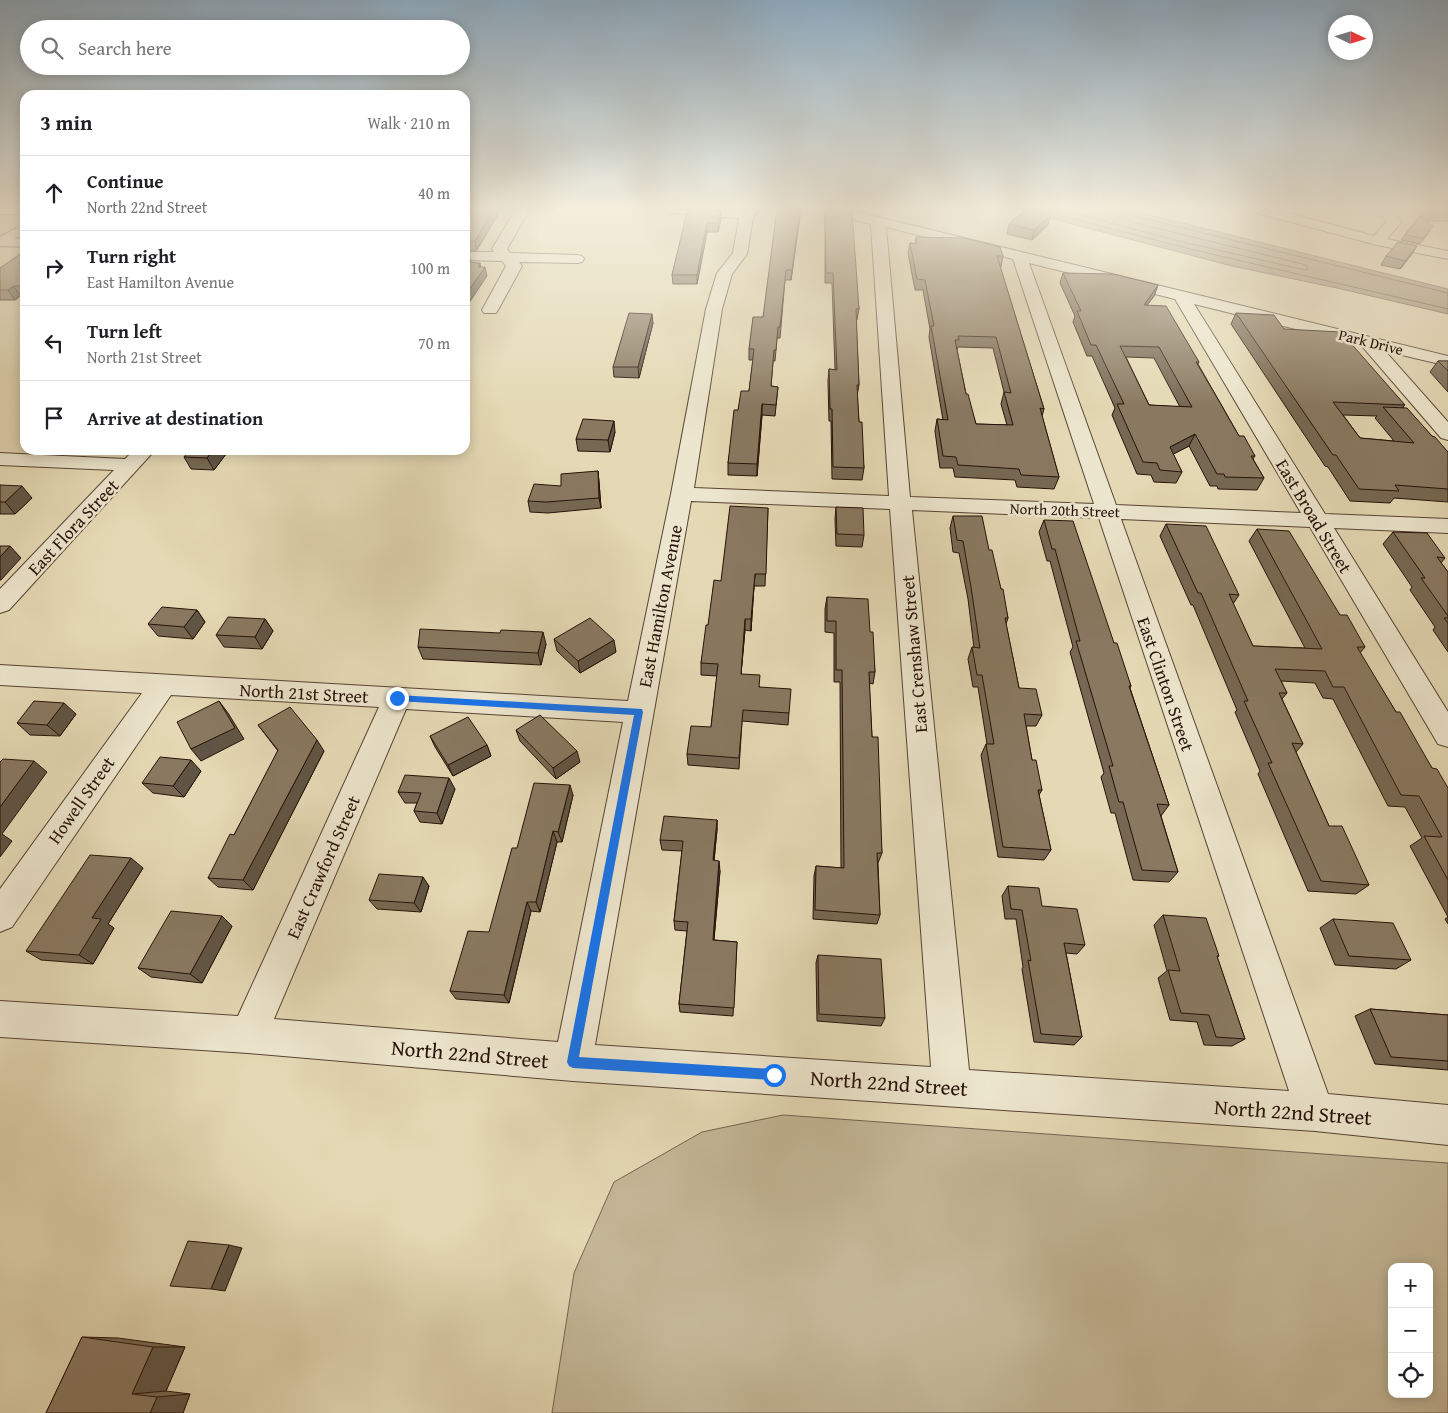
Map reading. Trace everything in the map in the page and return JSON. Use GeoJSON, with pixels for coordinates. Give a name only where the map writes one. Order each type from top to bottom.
{"type":"FeatureCollection","features":[{"type":"Feature","properties":{"kind":"street"},"geometry":{"type":"LineString","coordinates":[[490,310],[509,275]]}},
{"type":"Feature","properties":{"kind":"street","name":"East Hamilton Avenue"},"geometry":{"type":"LineString","coordinates":[[573,1062],[682,494],[714,309],[724,275]]}},
{"type":"Feature","properties":{"kind":"street","name":"East Crenshaw Street"},"geometry":{"type":"LineString","coordinates":[[882,275],[900,503],[952,1087]]}},
{"type":"Feature","properties":{"kind":"street","name":"East Clinton Street"},"geometry":{"type":"LineString","coordinates":[[1025,275],[1315,1112]]}},
{"type":"Feature","properties":{"kind":"street","name":"Park Drive"},"geometry":{"type":"LineString","coordinates":[[1096,275],[1448,361]]}},
{"type":"Feature","properties":{"kind":"street","name":"East Broad Street"},"geometry":{"type":"LineString","coordinates":[[1181,296],[1448,736]]}},
{"type":"Feature","properties":{"kind":"street"},"geometry":{"type":"LineString","coordinates":[[1368,342],[1448,434]]}},
{"type":"Feature","properties":{"kind":"street"},"geometry":{"type":"LineString","coordinates":[[0,459],[138,457]]}},
{"type":"Feature","properties":{"kind":"street","name":"East Flora Street"},"geometry":{"type":"LineString","coordinates":[[0,604],[138,457]]}},
{"type":"Feature","properties":{"kind":"street","name":"North 20th Street"},"geometry":{"type":"LineString","coordinates":[[682,494],[1448,526]]}},
{"type":"Feature","properties":{"kind":"street","name":"North 21st Street"},"geometry":{"type":"LineString","coordinates":[[0,675],[639,712]]}},
{"type":"Feature","properties":{"kind":"street","name":"Howell Street"},"geometry":{"type":"LineString","coordinates":[[0,916],[163,685]]}},
{"type":"Feature","properties":{"kind":"street","name":"East Crawford Street"},"geometry":{"type":"LineString","coordinates":[[248,1035],[397,698]]}},
{"type":"Feature","properties":{"kind":"street","name":"North 22nd Street"},"geometry":{"type":"LineString","coordinates":[[0,1019],[248,1035],[573,1062],[1315,1112],[1448,1124]]}},
{"type":"Feature","properties":{"kind":"shaded area"},"geometry":{"type":"Polygon","coordinates":[[[783,1115],[1448,1163],[1448,1413],[552,1413],[574,1273],[614,1182],[702,1132],[783,1115]]]}},
{"type":"Feature","properties":{"kind":"water"},"geometry":{"type":"Polygon","coordinates":[[[1275,275],[1391,275],[1448,289],[1448,314],[1275,275]]]}},
{"type":"Feature","properties":{"kind":"building"},"geometry":{"type":"Polygon","coordinates":[[[0,275],[20,275],[20,286],[14,286],[8,290],[0,290],[0,275]]]}},
{"type":"Feature","properties":{"kind":"building"},"geometry":{"type":"Polygon","coordinates":[[[470,275],[480,275],[470,289],[470,275]]]}},
{"type":"Feature","properties":{"kind":"building"},"geometry":{"type":"Polygon","coordinates":[[[768,275],[785,275],[780,327],[778,327],[776,350],[774,350],[771,386],[778,387],[776,405],[762,404],[757,464],[728,463],[734,410],[738,410],[741,391],[749,391],[754,349],[749,349],[753,317],[763,317],[768,275]]]}},
{"type":"Feature","properties":{"kind":"building"},"geometry":{"type":"Polygon","coordinates":[[[833,275],[857,275],[859,309],[856,309],[859,385],[857,385],[859,422],[862,422],[864,468],[833,467],[829,369],[837,370],[833,275]]]}},
{"type":"Feature","properties":{"kind":"building"},"geometry":{"type":"Polygon","coordinates":[[[916,275],[1003,275],[1044,409],[1040,408],[1059,477],[1021,475],[1019,469],[958,465],[956,457],[943,456],[937,419],[948,420],[931,326],[934,326],[925,280],[917,279],[916,275]],[[958,336],[959,340],[955,340],[966,394],[968,394],[976,424],[1013,425],[1004,392],[1011,393],[996,337],[958,336]]]}},
{"type":"Feature","properties":{"kind":"building"},"geometry":{"type":"Polygon","coordinates":[[[1064,275],[1117,275],[1158,285],[1144,305],[1166,306],[1239,436],[1244,436],[1255,456],[1251,456],[1264,478],[1225,477],[1224,474],[1217,474],[1195,434],[1170,447],[1182,472],[1160,470],[1157,463],[1143,462],[1117,404],[1124,404],[1096,345],[1091,345],[1077,311],[1081,311],[1064,275]],[[1120,346],[1149,405],[1192,407],[1159,347],[1120,346]]]}},
{"type":"Feature","properties":{"kind":"building"},"geometry":{"type":"Polygon","coordinates":[[[629,313],[652,314],[638,367],[613,367],[629,313]]]}},
{"type":"Feature","properties":{"kind":"building"},"geometry":{"type":"Polygon","coordinates":[[[1236,313],[1274,315],[1284,329],[1341,332],[1405,405],[1333,402],[1360,438],[1414,443],[1383,407],[1407,408],[1448,452],[1448,489],[1395,485],[1399,491],[1359,489],[1336,455],[1333,455],[1236,313]]]}},
{"type":"Feature","properties":{"kind":"building"},"geometry":{"type":"Polygon","coordinates":[[[1438,361],[1448,361],[1448,371],[1438,361]]]}},
{"type":"Feature","properties":{"kind":"building"},"geometry":{"type":"Polygon","coordinates":[[[583,419],[614,421],[608,440],[576,439],[583,419]]]}},
{"type":"Feature","properties":{"kind":"building"},"geometry":{"type":"Polygon","coordinates":[[[186,455],[209,455],[207,458],[184,457],[186,455]]]}},
{"type":"Feature","properties":{"kind":"building"},"geometry":{"type":"Polygon","coordinates":[[[598,471],[599,498],[546,502],[528,501],[534,484],[561,486],[561,474],[598,471]]]}},
{"type":"Feature","properties":{"kind":"building"},"geometry":{"type":"Polygon","coordinates":[[[0,485],[22,486],[5,502],[0,502],[0,485]]]}},
{"type":"Feature","properties":{"kind":"building"},"geometry":{"type":"Polygon","coordinates":[[[730,506],[768,508],[766,574],[755,574],[751,619],[745,619],[741,674],[760,675],[759,687],[791,689],[789,713],[743,710],[739,758],[687,754],[691,726],[711,727],[718,664],[701,663],[714,580],[721,581],[730,506]]]}},
{"type":"Feature","properties":{"kind":"building"},"geometry":{"type":"Polygon","coordinates":[[[836,507],[863,508],[864,535],[837,534],[836,507]]]}},
{"type":"Feature","properties":{"kind":"building"},"geometry":{"type":"Polygon","coordinates":[[[953,516],[982,516],[989,550],[992,550],[1001,589],[1003,589],[1008,618],[1005,618],[1019,688],[1036,689],[1042,715],[1024,714],[1032,760],[1036,760],[1042,790],[1038,790],[1051,850],[1003,847],[986,744],[994,744],[982,675],[977,675],[972,647],[980,648],[971,587],[963,541],[957,540],[953,516]]]}},
{"type":"Feature","properties":{"kind":"building"},"geometry":{"type":"Polygon","coordinates":[[[1044,520],[1073,521],[1114,643],[1117,643],[1131,686],[1129,686],[1169,805],[1157,804],[1178,872],[1142,870],[1123,802],[1119,802],[1109,766],[1113,766],[1076,641],[1080,641],[1055,549],[1052,549],[1044,520]]]}},
{"type":"Feature","properties":{"kind":"building"},"geometry":{"type":"Polygon","coordinates":[[[1166,524],[1206,526],[1239,595],[1229,594],[1253,646],[1322,649],[1257,529],[1289,531],[1340,615],[1347,615],[1365,647],[1357,647],[1396,712],[1400,712],[1432,768],[1437,769],[1448,788],[1448,880],[1424,836],[1442,837],[1419,796],[1401,795],[1344,687],[1333,687],[1325,671],[1275,669],[1287,693],[1279,693],[1303,744],[1292,743],[1329,826],[1342,826],[1369,885],[1321,881],[1268,763],[1272,763],[1244,701],[1248,701],[1201,593],[1198,593],[1166,524]]]}},
{"type":"Feature","properties":{"kind":"building"},"geometry":{"type":"Polygon","coordinates":[[[1393,532],[1427,533],[1445,558],[1437,557],[1448,572],[1448,616],[1421,578],[1425,578],[1393,532]]]}},
{"type":"Feature","properties":{"kind":"building"},"geometry":{"type":"Polygon","coordinates":[[[0,546],[10,546],[0,557],[0,546]]]}},
{"type":"Feature","properties":{"kind":"building"},"geometry":{"type":"Polygon","coordinates":[[[827,597],[868,599],[870,632],[873,632],[875,672],[869,672],[872,737],[878,737],[882,853],[877,853],[880,915],[815,910],[816,866],[844,868],[842,670],[836,670],[836,621],[827,621],[827,597]]]}},
{"type":"Feature","properties":{"kind":"building"},"geometry":{"type":"Polygon","coordinates":[[[162,607],[197,610],[184,627],[148,624],[162,607]]]}},
{"type":"Feature","properties":{"kind":"building"},"geometry":{"type":"Polygon","coordinates":[[[228,617],[265,619],[255,637],[216,635],[228,617]]]}},
{"type":"Feature","properties":{"kind":"building"},"geometry":{"type":"Polygon","coordinates":[[[590,618],[614,640],[578,661],[554,639],[590,618]]]}},
{"type":"Feature","properties":{"kind":"building"},"geometry":{"type":"Polygon","coordinates":[[[420,629],[500,633],[501,630],[543,632],[538,653],[418,647],[420,629]]]}},
{"type":"Feature","properties":{"kind":"building"},"geometry":{"type":"Polygon","coordinates":[[[34,701],[64,703],[47,725],[17,723],[34,701]]]}},
{"type":"Feature","properties":{"kind":"building"},"geometry":{"type":"Polygon","coordinates":[[[219,701],[235,728],[191,749],[177,722],[219,701]]]}},
{"type":"Feature","properties":{"kind":"building"},"geometry":{"type":"Polygon","coordinates":[[[290,707],[317,740],[243,880],[208,878],[230,834],[234,835],[278,750],[258,725],[290,707]]]}},
{"type":"Feature","properties":{"kind":"building"},"geometry":{"type":"Polygon","coordinates":[[[540,715],[577,751],[553,768],[516,730],[540,715]]]}},
{"type":"Feature","properties":{"kind":"building"},"geometry":{"type":"Polygon","coordinates":[[[468,717],[487,745],[448,765],[430,736],[468,717]]]}},
{"type":"Feature","properties":{"kind":"building"},"geometry":{"type":"Polygon","coordinates":[[[160,757],[191,760],[173,786],[142,783],[160,757]]]}},
{"type":"Feature","properties":{"kind":"building"},"geometry":{"type":"Polygon","coordinates":[[[3,759],[34,761],[0,807],[0,762],[3,759]]]}},
{"type":"Feature","properties":{"kind":"building"},"geometry":{"type":"Polygon","coordinates":[[[405,775],[449,778],[437,813],[414,811],[421,793],[398,792],[405,775]]]}},
{"type":"Feature","properties":{"kind":"building"},"geometry":{"type":"Polygon","coordinates":[[[534,783],[570,785],[558,832],[553,831],[536,902],[527,902],[504,995],[450,991],[468,931],[489,932],[512,848],[517,848],[534,783]]]}},
{"type":"Feature","properties":{"kind":"building"},"geometry":{"type":"Polygon","coordinates":[[[664,816],[717,820],[713,860],[719,861],[713,940],[737,942],[734,1008],[679,1004],[688,922],[674,921],[683,841],[660,840],[664,816]]]}},
{"type":"Feature","properties":{"kind":"building"},"geometry":{"type":"Polygon","coordinates":[[[90,855],[131,858],[92,918],[101,919],[79,955],[26,951],[90,855]]]}},
{"type":"Feature","properties":{"kind":"building"},"geometry":{"type":"Polygon","coordinates":[[[379,874],[423,877],[414,903],[369,900],[379,874]]]}},
{"type":"Feature","properties":{"kind":"building"},"geometry":{"type":"Polygon","coordinates":[[[1008,886],[1039,888],[1042,906],[1077,909],[1085,945],[1064,943],[1082,1037],[1041,1034],[1028,960],[1031,961],[1022,910],[1011,909],[1008,886]]]}},
{"type":"Feature","properties":{"kind":"building"},"geometry":{"type":"Polygon","coordinates":[[[171,911],[222,916],[190,974],[138,968],[171,911]]]}},
{"type":"Feature","properties":{"kind":"building"},"geometry":{"type":"Polygon","coordinates":[[[1163,915],[1206,918],[1245,1039],[1216,1037],[1209,1015],[1181,1013],[1168,970],[1180,971],[1163,915]]]}},
{"type":"Feature","properties":{"kind":"building"},"geometry":{"type":"Polygon","coordinates":[[[1333,919],[1393,923],[1411,960],[1349,956],[1333,919]]]}},
{"type":"Feature","properties":{"kind":"building"},"geometry":{"type":"Polygon","coordinates":[[[818,955],[881,959],[885,1018],[819,1014],[818,955]]]}},
{"type":"Feature","properties":{"kind":"building"},"geometry":{"type":"Polygon","coordinates":[[[1370,1009],[1448,1015],[1448,1061],[1391,1057],[1370,1009]]]}},
{"type":"Feature","properties":{"kind":"building"},"geometry":{"type":"Polygon","coordinates":[[[188,1241],[229,1245],[211,1289],[170,1286],[188,1241]]]}},
{"type":"Feature","properties":{"kind":"building"},"geometry":{"type":"Polygon","coordinates":[[[82,1337],[153,1347],[132,1394],[157,1397],[150,1413],[46,1413],[82,1337]]]}},
{"type":"Feature","properties":{"kind":"route"},"geometry":{"type":"LineString","coordinates":[[397,698],[639,712],[573,1062],[774,1075]]}}]}
